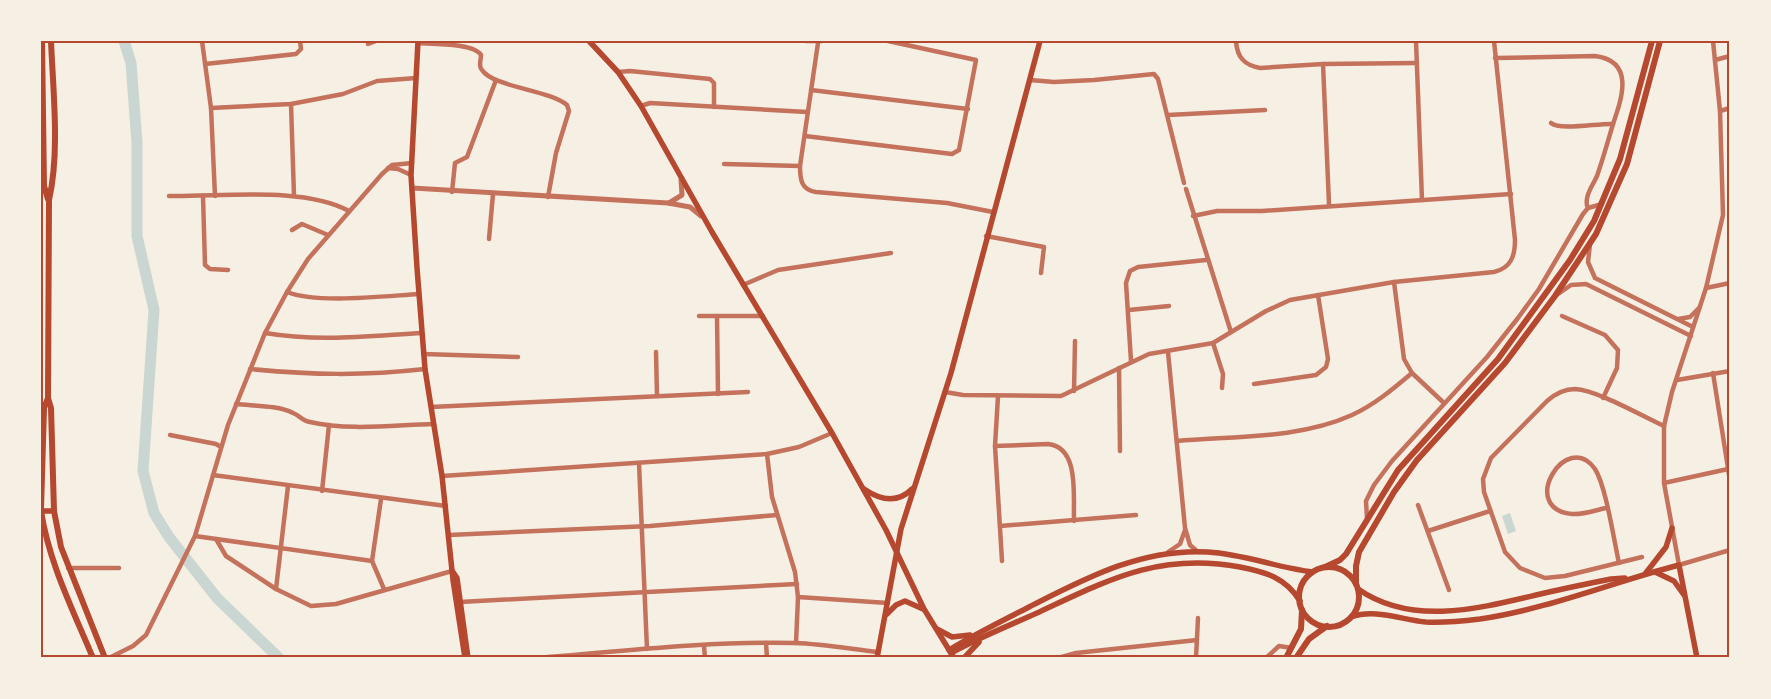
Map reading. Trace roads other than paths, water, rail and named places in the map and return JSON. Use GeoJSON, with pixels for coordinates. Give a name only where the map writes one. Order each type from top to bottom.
{"type":"FeatureCollection","features":[{"type":"Feature","properties":{"kind":"main road"},"geometry":{"type":"LineString","coordinates":[[42,41],[42,156],[44,186],[49,200]]}},
{"type":"Feature","properties":{"kind":"main road"},"geometry":{"type":"LineString","coordinates":[[51,41],[54,126],[52,186],[49,200],[41,510],[44,532],[57,573],[93,658]]}},
{"type":"Feature","properties":{"kind":"main road"},"geometry":{"type":"LineString","coordinates":[[590,41],[618,72],[640,106],[703,218],[832,433],[863,488],[923,609],[951,654]]}},
{"type":"Feature","properties":{"kind":"main road"},"geometry":{"type":"LineString","coordinates":[[878,655],[896,554],[913,487],[945,392],[1040,41]]}},
{"type":"Feature","properties":{"kind":"main road"},"geometry":{"type":"LineString","coordinates":[[951,654],[978,632],[1092,576],[1126,563],[1165,554],[1198,552],[1225,554],[1273,566],[1313,572],[1340,560],[1346,554],[1404,464],[1498,359],[1529,319],[1570,260],[1602,204],[1620,159],[1652,41]]}},
{"type":"Feature","properties":{"kind":"main road"},"geometry":{"type":"LineString","coordinates":[[1351,617],[1358,604],[1356,566],[1359,552],[1403,479],[1417,460],[1505,363],[1555,296],[1590,243],[1613,200],[1627,164],[1660,41]]}},
{"type":"Feature","properties":{"kind":"main road"},"geometry":{"type":"LineString","coordinates":[[418,42],[411,175],[422,333],[425,369],[446,506],[452,571],[467,658]]}},
{"type":"Feature","properties":{"kind":"main road"},"geometry":{"type":"LineString","coordinates":[[45,398],[51,408],[54,511],[67,568],[107,658]]}},
{"type":"Feature","properties":{"kind":"main road"},"geometry":{"type":"LineString","coordinates":[[863,488],[877,497],[891,499],[904,495],[913,487]]}},
{"type":"Feature","properties":{"kind":"main road"},"geometry":{"type":"LineString","coordinates":[[41,510],[54,511]]}},
{"type":"Feature","properties":{"kind":"main road"},"geometry":{"type":"LineString","coordinates":[[1645,574],[1666,547],[1672,528]]}},
{"type":"Feature","properties":{"kind":"main road"},"geometry":{"type":"LineString","coordinates":[[951,654],[984,637],[1127,573],[1164,564],[1207,562],[1249,568],[1281,579],[1300,601]]}},
{"type":"Feature","properties":{"kind":"main road"},"geometry":{"type":"LineString","coordinates":[[1302,609],[1309,619],[1327,626],[1336,626],[1351,617],[1367,613],[1428,622],[1479,619],[1594,590],[1629,578],[1679,565],[1697,658]]}},
{"type":"Feature","properties":{"kind":"main road"},"geometry":{"type":"LineString","coordinates":[[1325,568],[1340,569],[1352,578],[1357,586],[1377,601],[1414,610],[1446,611],[1482,607],[1611,579],[1629,578]]}},
{"type":"Feature","properties":{"kind":"main road"},"geometry":{"type":"LineString","coordinates":[[452,571],[457,578],[467,658]]}},
{"type":"Feature","properties":{"kind":"main road"},"geometry":{"type":"LineString","coordinates":[[1654,571],[1674,581],[1685,597]]}},
{"type":"Feature","properties":{"kind":"main road"},"geometry":{"type":"LineString","coordinates":[[1286,658],[1301,629],[1302,609],[1300,601],[1302,585],[1313,572]]}},
{"type":"Feature","properties":{"kind":"main road"},"geometry":{"type":"LineString","coordinates":[[886,615],[896,605],[905,601],[923,609]]}},
{"type":"Feature","properties":{"kind":"main road"},"geometry":{"type":"LineString","coordinates":[[933,626],[952,638],[978,632]]}},
{"type":"Feature","properties":{"kind":"main road"},"geometry":{"type":"LineString","coordinates":[[1296,658],[1309,639],[1327,626]]}},
{"type":"Feature","properties":{"kind":"main road"},"geometry":{"type":"LineString","coordinates":[[964,658],[984,637]]}},
{"type":"Feature","properties":{"kind":"street"},"geometry":{"type":"LineString","coordinates":[[202,41],[211,108],[215,196]]}},
{"type":"Feature","properties":{"kind":"street"},"geometry":{"type":"LineString","coordinates":[[205,64],[298,54],[301,49],[300,41]]}},
{"type":"Feature","properties":{"kind":"street"},"geometry":{"type":"LineString","coordinates":[[368,44],[376,41]]}},
{"type":"Feature","properties":{"kind":"street"},"geometry":{"type":"LineString","coordinates":[[806,41],[820,42],[800,166],[800,178],[804,187],[816,192],[947,202],[993,212]]}},
{"type":"Feature","properties":{"kind":"street"},"geometry":{"type":"LineString","coordinates":[[805,136],[952,154],[961,148],[976,60],[888,41]]}},
{"type":"Feature","properties":{"kind":"street"},"geometry":{"type":"LineString","coordinates":[[1236,41],[1239,56],[1250,66],[1260,68],[1323,64],[1418,63]]}},
{"type":"Feature","properties":{"kind":"street"},"geometry":{"type":"LineString","coordinates":[[1416,41],[1422,200]]}},
{"type":"Feature","properties":{"kind":"street"},"geometry":{"type":"LineString","coordinates":[[945,392],[1054,398],[1074,391],[1131,361],[1149,354],[1213,343],[1273,307],[1290,300],[1394,282],[1494,272],[1506,267],[1511,262],[1515,249],[1511,194],[1494,41]]}},
{"type":"Feature","properties":{"kind":"street"},"geometry":{"type":"LineString","coordinates":[[1713,41],[1720,111],[1723,215],[1706,288],[1664,426],[1664,483],[1679,565],[1730,550]]}},
{"type":"Feature","properties":{"kind":"street"},"geometry":{"type":"LineString","coordinates":[[418,42],[476,49],[481,55],[480,65],[482,71],[496,80],[537,92],[565,103],[568,108],[556,153],[548,197]]}},
{"type":"Feature","properties":{"kind":"street"},"geometry":{"type":"LineString","coordinates":[[1368,518],[1366,501],[1374,485],[1392,461],[1487,357],[1539,289],[1588,208],[1587,198],[1614,124],[1624,86],[1619,70],[1608,59],[1595,56],[1495,58]]}},
{"type":"Feature","properties":{"kind":"street"},"geometry":{"type":"LineString","coordinates":[[1715,60],[1730,56]]}},
{"type":"Feature","properties":{"kind":"street"},"geometry":{"type":"LineString","coordinates":[[1323,64],[1329,204]]}},
{"type":"Feature","properties":{"kind":"street"},"geometry":{"type":"LineString","coordinates":[[618,72],[630,71],[710,79],[714,84],[714,107]]}},
{"type":"Feature","properties":{"kind":"street"},"geometry":{"type":"LineString","coordinates":[[1030,80],[1054,82],[1154,74],[1158,79],[1184,182]]}},
{"type":"Feature","properties":{"kind":"street"},"geometry":{"type":"LineString","coordinates":[[211,108],[290,104],[343,94],[377,81],[416,78]]}},
{"type":"Feature","properties":{"kind":"street"},"geometry":{"type":"LineString","coordinates":[[452,192],[456,163],[467,157],[496,80]]}},
{"type":"Feature","properties":{"kind":"street"},"geometry":{"type":"LineString","coordinates":[[811,90],[968,109]]}},
{"type":"Feature","properties":{"kind":"street"},"geometry":{"type":"LineString","coordinates":[[640,106],[650,103],[808,112]]}},
{"type":"Feature","properties":{"kind":"street"},"geometry":{"type":"LineString","coordinates":[[290,104],[294,196]]}},
{"type":"Feature","properties":{"kind":"street"},"geometry":{"type":"LineString","coordinates":[[1720,111],[1730,108]]}},
{"type":"Feature","properties":{"kind":"street"},"geometry":{"type":"LineString","coordinates":[[1168,115],[1266,110]]}},
{"type":"Feature","properties":{"kind":"street"},"geometry":{"type":"LineString","coordinates":[[1551,123],[1562,127],[1614,124]]}},
{"type":"Feature","properties":{"kind":"street"},"geometry":{"type":"LineString","coordinates":[[107,658],[133,646],[146,635],[162,605],[195,536],[221,446],[236,404],[265,333],[287,292],[308,259],[388,168],[398,163],[412,163]]}},
{"type":"Feature","properties":{"kind":"street"},"geometry":{"type":"LineString","coordinates":[[724,164],[800,166]]}},
{"type":"Feature","properties":{"kind":"street"},"geometry":{"type":"LineString","coordinates":[[388,168],[398,169],[411,175]]}},
{"type":"Feature","properties":{"kind":"street"},"geometry":{"type":"LineString","coordinates":[[668,203],[682,196],[681,179]]}},
{"type":"Feature","properties":{"kind":"street"},"geometry":{"type":"LineString","coordinates":[[412,188],[452,192],[668,203],[690,207],[703,218]]}},
{"type":"Feature","properties":{"kind":"street"},"geometry":{"type":"LineString","coordinates":[[1186,189],[1206,260],[1231,332]]}},
{"type":"Feature","properties":{"kind":"street"},"geometry":{"type":"LineString","coordinates":[[489,239],[493,194]]}},
{"type":"Feature","properties":{"kind":"street"},"geometry":{"type":"LineString","coordinates":[[1193,216],[1217,211],[1262,211],[1329,204],[1511,194]]}},
{"type":"Feature","properties":{"kind":"street"},"geometry":{"type":"LineString","coordinates":[[169,196],[294,196],[330,203],[349,211]]}},
{"type":"Feature","properties":{"kind":"street"},"geometry":{"type":"LineString","coordinates":[[203,196],[205,265],[210,269],[228,270]]}},
{"type":"Feature","properties":{"kind":"street"},"geometry":{"type":"LineString","coordinates":[[1588,208],[1602,204]]}},
{"type":"Feature","properties":{"kind":"street"},"geometry":{"type":"LineString","coordinates":[[1723,215],[1730,214]]}},
{"type":"Feature","properties":{"kind":"street"},"geometry":{"type":"LineString","coordinates":[[292,230],[302,224],[328,235]]}},
{"type":"Feature","properties":{"kind":"street"},"geometry":{"type":"LineString","coordinates":[[986,236],[1044,247],[1041,273]]}},
{"type":"Feature","properties":{"kind":"street"},"geometry":{"type":"LineString","coordinates":[[1590,243],[1588,262],[1595,278],[1694,328]]}},
{"type":"Feature","properties":{"kind":"street"},"geometry":{"type":"LineString","coordinates":[[743,285],[778,270],[891,253]]}},
{"type":"Feature","properties":{"kind":"street"},"geometry":{"type":"LineString","coordinates":[[1131,361],[1126,279],[1134,268],[1206,260]]}},
{"type":"Feature","properties":{"kind":"street"},"geometry":{"type":"LineString","coordinates":[[1394,282],[1404,359],[1412,374],[1444,403]]}},
{"type":"Feature","properties":{"kind":"street"},"geometry":{"type":"LineString","coordinates":[[1706,288],[1730,283]]}},
{"type":"Feature","properties":{"kind":"street"},"geometry":{"type":"LineString","coordinates":[[1555,296],[1568,286],[1586,284],[1691,336]]}},
{"type":"Feature","properties":{"kind":"street"},"geometry":{"type":"LineString","coordinates":[[287,292],[296,296],[352,298],[419,294]]}},
{"type":"Feature","properties":{"kind":"street"},"geometry":{"type":"LineString","coordinates":[[1254,384],[1316,374],[1326,367],[1328,359],[1318,295]]}},
{"type":"Feature","properties":{"kind":"street"},"geometry":{"type":"LineString","coordinates":[[1129,310],[1169,306]]}},
{"type":"Feature","properties":{"kind":"street"},"geometry":{"type":"LineString","coordinates":[[1677,319],[1690,317],[1700,307]]}},
{"type":"Feature","properties":{"kind":"street"},"geometry":{"type":"LineString","coordinates":[[699,316],[763,316]]}},
{"type":"Feature","properties":{"kind":"street"},"geometry":{"type":"LineString","coordinates":[[718,316],[718,394]]}},
{"type":"Feature","properties":{"kind":"street"},"geometry":{"type":"LineString","coordinates":[[1562,316],[1605,335],[1618,350],[1617,368],[1603,398]]}},
{"type":"Feature","properties":{"kind":"street"},"geometry":{"type":"LineString","coordinates":[[265,333],[297,338],[334,339],[422,333]]}},
{"type":"Feature","properties":{"kind":"street"},"geometry":{"type":"LineString","coordinates":[[1074,391],[1075,341]]}},
{"type":"Feature","properties":{"kind":"street"},"geometry":{"type":"LineString","coordinates":[[1213,343],[1223,374],[1222,388]]}},
{"type":"Feature","properties":{"kind":"street"},"geometry":{"type":"LineString","coordinates":[[656,352],[657,396]]}},
{"type":"Feature","properties":{"kind":"street"},"geometry":{"type":"LineString","coordinates":[[1168,352],[1185,528],[1190,545],[1198,552]]}},
{"type":"Feature","properties":{"kind":"street"},"geometry":{"type":"LineString","coordinates":[[424,354],[518,357]]}},
{"type":"Feature","properties":{"kind":"street"},"geometry":{"type":"LineString","coordinates":[[1120,368],[1120,451]]}},
{"type":"Feature","properties":{"kind":"street"},"geometry":{"type":"LineString","coordinates":[[250,369],[339,376],[425,369]]}},
{"type":"Feature","properties":{"kind":"street"},"geometry":{"type":"LineString","coordinates":[[1678,380],[1730,371]]}},
{"type":"Feature","properties":{"kind":"street"},"geometry":{"type":"LineString","coordinates":[[1713,373],[1730,481]]}},
{"type":"Feature","properties":{"kind":"street"},"geometry":{"type":"LineString","coordinates":[[1177,441],[1284,433],[1338,420],[1382,397],[1412,374]]}},
{"type":"Feature","properties":{"kind":"street"},"geometry":{"type":"LineString","coordinates":[[1642,557],[1565,576],[1545,578],[1532,574],[1520,568],[1505,552],[1484,492],[1483,479],[1491,458],[1557,393],[1574,389],[1584,390],[1664,426]]}},
{"type":"Feature","properties":{"kind":"street"},"geometry":{"type":"LineString","coordinates":[[431,407],[748,392]]}},
{"type":"Feature","properties":{"kind":"street"},"geometry":{"type":"LineString","coordinates":[[998,396],[995,446],[1002,561]]}},
{"type":"Feature","properties":{"kind":"street"},"geometry":{"type":"LineString","coordinates":[[236,404],[293,412],[302,420],[329,425],[434,424]]}},
{"type":"Feature","properties":{"kind":"street"},"geometry":{"type":"LineString","coordinates":[[322,490],[329,425]]}},
{"type":"Feature","properties":{"kind":"street"},"geometry":{"type":"LineString","coordinates":[[1723,428],[1730,427]]}},
{"type":"Feature","properties":{"kind":"street"},"geometry":{"type":"LineString","coordinates":[[442,476],[766,454],[799,447],[832,433]]}},
{"type":"Feature","properties":{"kind":"street"},"geometry":{"type":"LineString","coordinates":[[170,435],[221,446]]}},
{"type":"Feature","properties":{"kind":"street"},"geometry":{"type":"LineString","coordinates":[[995,446],[1048,444],[1055,445],[1066,452],[1071,464],[1074,521]]}},
{"type":"Feature","properties":{"kind":"street"},"geometry":{"type":"LineString","coordinates":[[766,454],[778,515],[797,584],[796,643]]}},
{"type":"Feature","properties":{"kind":"street"},"geometry":{"type":"LineString","coordinates":[[1606,508],[1576,514],[1561,510],[1552,503],[1547,491],[1547,484],[1560,464],[1570,459],[1581,458],[1588,462],[1599,478],[1619,563]]}},
{"type":"Feature","properties":{"kind":"street"},"geometry":{"type":"LineString","coordinates":[[639,462],[647,649]]}},
{"type":"Feature","properties":{"kind":"street"},"geometry":{"type":"LineString","coordinates":[[1664,483],[1728,470]]}},
{"type":"Feature","properties":{"kind":"street"},"geometry":{"type":"LineString","coordinates":[[213,475],[381,499],[446,506]]}},
{"type":"Feature","properties":{"kind":"street"},"geometry":{"type":"LineString","coordinates":[[276,589],[279,548],[288,486]]}},
{"type":"Feature","properties":{"kind":"street"},"geometry":{"type":"LineString","coordinates":[[381,499],[372,561],[384,589]]}},
{"type":"Feature","properties":{"kind":"street"},"geometry":{"type":"LineString","coordinates":[[1418,505],[1449,590]]}},
{"type":"Feature","properties":{"kind":"street"},"geometry":{"type":"LineString","coordinates":[[1428,531],[1490,511]]}},
{"type":"Feature","properties":{"kind":"street"},"geometry":{"type":"LineString","coordinates":[[449,535],[643,527],[778,515]]}},
{"type":"Feature","properties":{"kind":"street"},"geometry":{"type":"LineString","coordinates":[[1000,526],[1136,515]]}},
{"type":"Feature","properties":{"kind":"street"},"geometry":{"type":"LineString","coordinates":[[1165,554],[1178,546],[1185,528]]}},
{"type":"Feature","properties":{"kind":"street"},"geometry":{"type":"LineString","coordinates":[[195,536],[372,561]]}},
{"type":"Feature","properties":{"kind":"street"},"geometry":{"type":"LineString","coordinates":[[216,539],[226,556],[276,589],[311,606],[336,604],[452,571]]}},
{"type":"Feature","properties":{"kind":"street"},"geometry":{"type":"LineString","coordinates":[[67,568],[119,568]]}},
{"type":"Feature","properties":{"kind":"street"},"geometry":{"type":"LineString","coordinates":[[460,602],[797,584]]}},
{"type":"Feature","properties":{"kind":"street"},"geometry":{"type":"LineString","coordinates":[[798,597],[888,602]]}},
{"type":"Feature","properties":{"kind":"street"},"geometry":{"type":"LineString","coordinates":[[1196,658],[1198,618]]}},
{"type":"Feature","properties":{"kind":"street"},"geometry":{"type":"LineString","coordinates":[[1058,658],[1078,653],[1197,640]]}},
{"type":"Feature","properties":{"kind":"street"},"geometry":{"type":"LineString","coordinates":[[536,658],[647,649],[766,643],[796,643],[878,655]]}},
{"type":"Feature","properties":{"kind":"street"},"geometry":{"type":"LineString","coordinates":[[766,643],[767,658]]}},
{"type":"Feature","properties":{"kind":"street"},"geometry":{"type":"LineString","coordinates":[[704,646],[705,658]]}},
{"type":"Feature","properties":{"kind":"street"},"geometry":{"type":"LineString","coordinates":[[1266,658],[1279,646],[1292,648]]}},
{"type":"Feature","properties":{"kind":"waterway"},"geometry":{"type":"LineString","coordinates":[[124,41],[131,63],[137,143],[137,236],[154,310],[143,471],[154,513],[169,537],[217,598],[279,658]]}}]}
